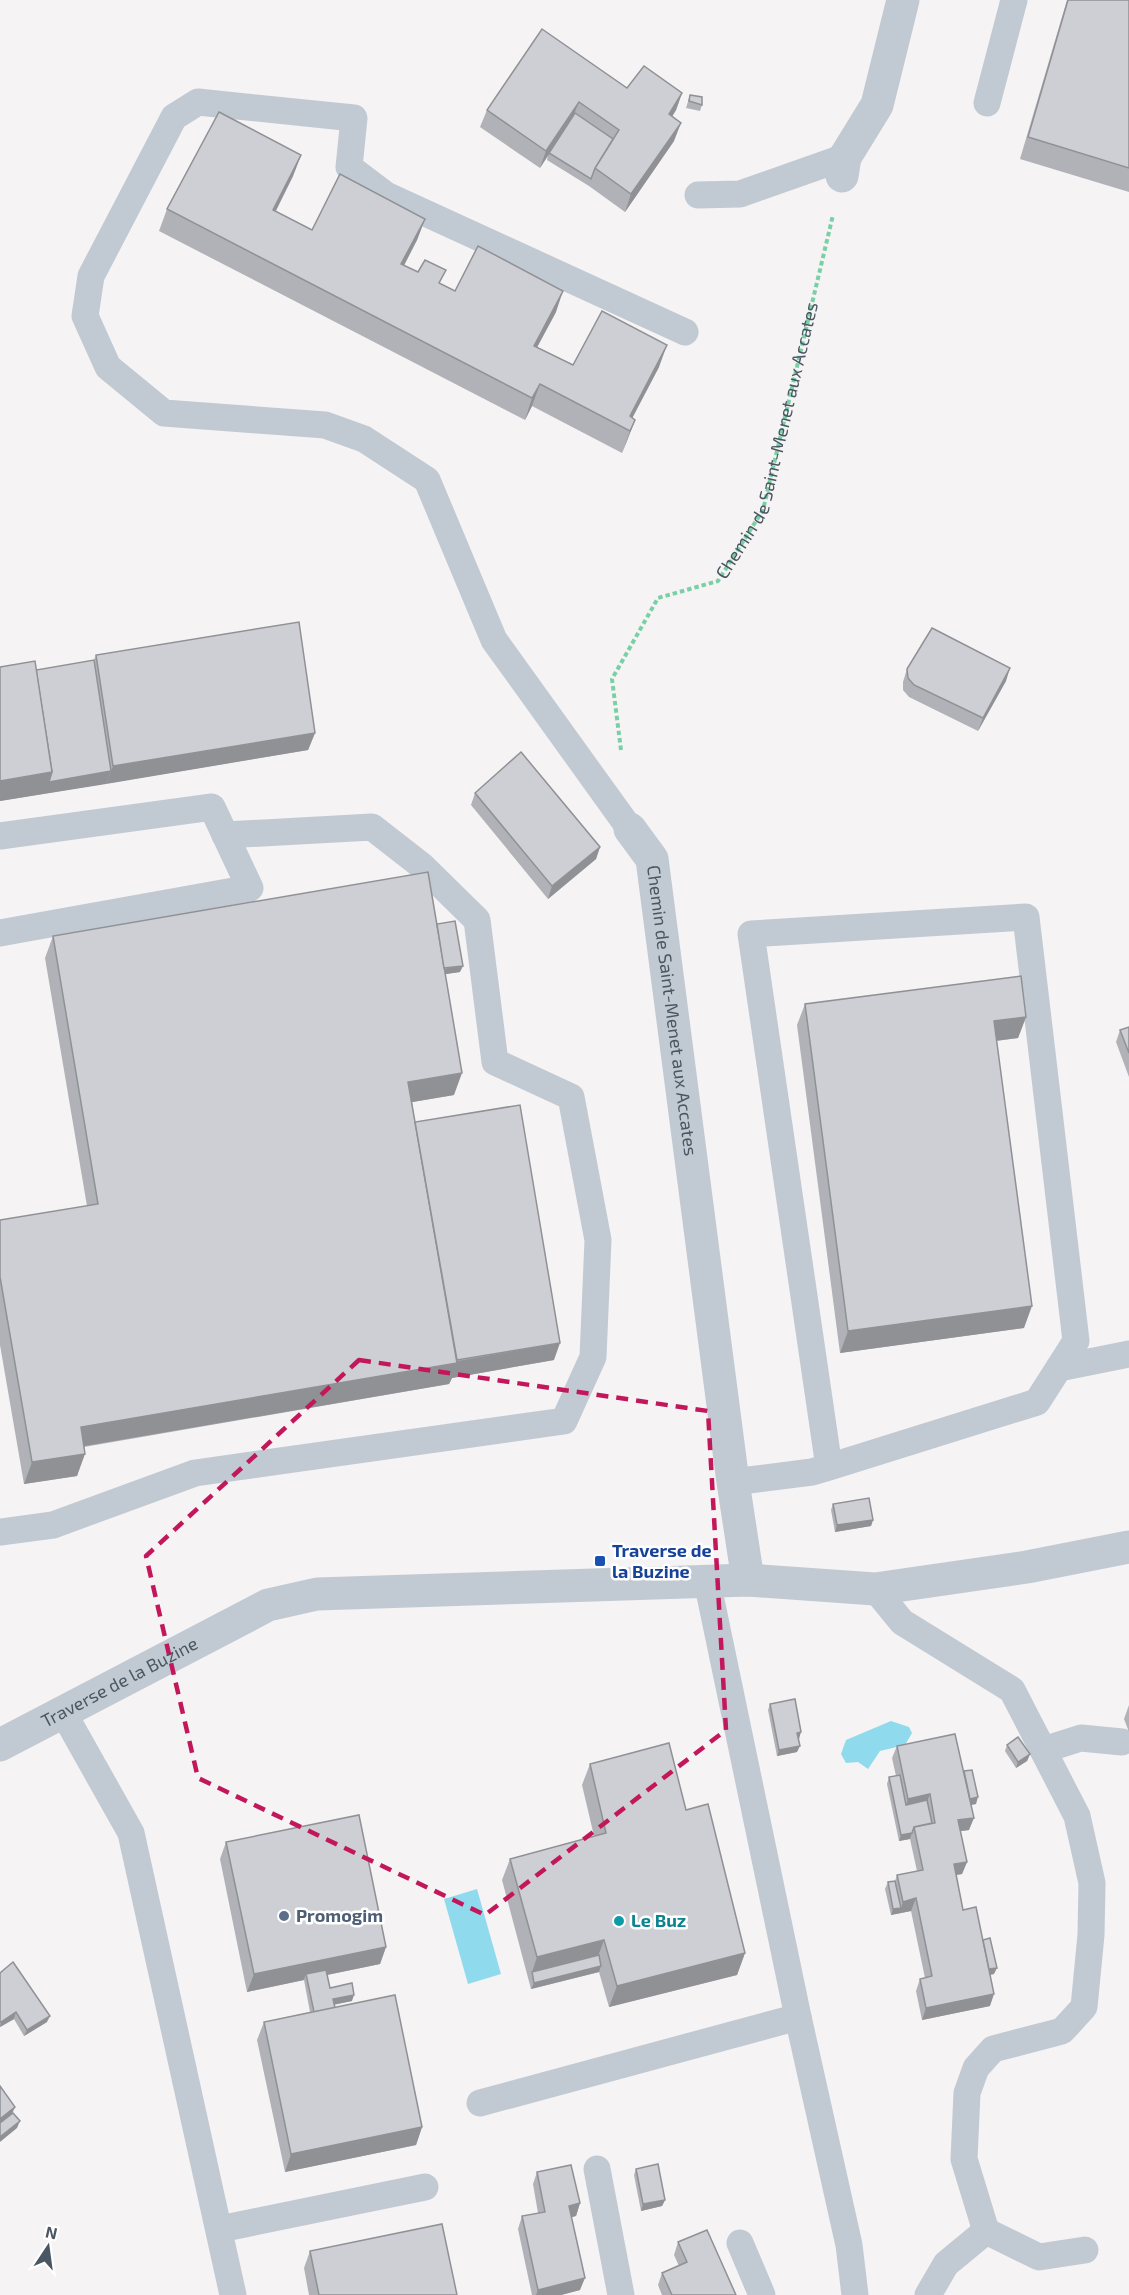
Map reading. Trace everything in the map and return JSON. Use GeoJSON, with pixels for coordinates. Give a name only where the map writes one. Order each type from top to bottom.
{"type":"FeatureCollection","features":[{"type":"Feature","properties":{"kind":"street"},"geometry":{"type":"LineString","coordinates":[[843,166],[877,105],[903,0]]}},
{"type":"Feature","properties":{"kind":"street","name":"Chemin de Saint-Menet aux Accates"},"geometry":{"type":"LineString","coordinates":[[630,829],[652,859],[733,1482],[748,1580]]}},
{"type":"Feature","properties":{"kind":"street","name":"Traverse de la Buzine"},"geometry":{"type":"LineString","coordinates":[[0,1745],[268,1605],[307,1596],[748,1580],[875,1589],[1027,1566],[1129,1547]]}},
{"type":"Feature","properties":{"kind":"lane"},"geometry":{"type":"LineString","coordinates":[[987,103],[1014,0]]}},
{"type":"Feature","properties":{"kind":"lane"},"geometry":{"type":"LineString","coordinates":[[630,829],[494,640],[427,480],[364,439],[325,425],[164,413],[108,367],[85,316],[91,276],[174,117],[198,102],[354,118],[349,167],[386,195],[685,332]]}},
{"type":"Feature","properties":{"kind":"lane"},"geometry":{"type":"LineString","coordinates":[[698,195],[740,194],[843,166]]}},
{"type":"Feature","properties":{"kind":"lane"},"geometry":{"type":"LineString","coordinates":[[0,836],[212,807],[250,888],[0,933]]}},
{"type":"Feature","properties":{"kind":"lane"},"geometry":{"type":"LineString","coordinates":[[0,1532],[53,1525],[195,1473],[564,1421],[593,1357],[598,1240],[571,1097],[495,1062],[477,920],[422,866],[372,827],[225,835]]}},
{"type":"Feature","properties":{"kind":"lane"},"geometry":{"type":"LineString","coordinates":[[733,1482],[812,1472],[829,1467],[1037,1402],[1076,1341],[1026,917],[751,934],[829,1467]]}},
{"type":"Feature","properties":{"kind":"lane"},"geometry":{"type":"LineString","coordinates":[[1059,1368],[1129,1354]]}},
{"type":"Feature","properties":{"kind":"lane"},"geometry":{"type":"LineString","coordinates":[[707,1581],[798,2017],[849,2245],[855,2295]]}},
{"type":"Feature","properties":{"kind":"lane"},"geometry":{"type":"LineString","coordinates":[[875,1589],[902,1622],[1012,1690],[1077,1816],[1092,1883],[1091,1935],[1084,2007],[1062,2031],[993,2049],[975,2068],[967,2093],[964,2159],[986,2231],[1038,2257],[1085,2250]]}},
{"type":"Feature","properties":{"kind":"lane"},"geometry":{"type":"LineString","coordinates":[[63,1712],[131,1833],[233,2295]]}},
{"type":"Feature","properties":{"kind":"lane"},"geometry":{"type":"LineString","coordinates":[[1043,1750],[1082,1738],[1122,1742]]}},
{"type":"Feature","properties":{"kind":"lane"},"geometry":{"type":"LineString","coordinates":[[480,2103],[798,2017]]}},
{"type":"Feature","properties":{"kind":"lane"},"geometry":{"type":"LineString","coordinates":[[597,2169],[621,2295]]}},
{"type":"Feature","properties":{"kind":"lane"},"geometry":{"type":"LineString","coordinates":[[220,2229],[425,2187]]}},
{"type":"Feature","properties":{"kind":"lane"},"geometry":{"type":"LineString","coordinates":[[927,2295],[946,2264],[986,2231]]}},
{"type":"Feature","properties":{"kind":"lane"},"geometry":{"type":"LineString","coordinates":[[740,2243],[762,2295]]}},
{"type":"Feature","properties":{"kind":"path","name":"Chemin de Saint-Menet aux Accates"},"geometry":{"type":"LineString","coordinates":[[622,760],[612,679],[658,598],[718,581],[763,510],[843,166]]}},
{"type":"Feature","properties":{"kind":"highlighted area"},"geometry":{"type":"Polygon","coordinates":[[[359,1360],[708,1411],[726,1730],[485,1915],[198,1778],[146,1556],[359,1360]]]}},
{"type":"Feature","properties":{"kind":"water"},"geometry":{"type":"Polygon","coordinates":[[[891,1721],[909,1727],[912,1733],[905,1745],[880,1751],[868,1769],[858,1762],[846,1763],[841,1754],[846,1740],[891,1721]]]}},
{"type":"Feature","properties":{"kind":"water"},"geometry":{"type":"Polygon","coordinates":[[[477,1889],[501,1974],[468,1984],[444,1899],[477,1889]]]}},
{"type":"Feature","properties":{"kind":"building"},"geometry":{"type":"Polygon","coordinates":[[[1068,0],[1129,0],[1129,168],[1028,137],[1068,0]]]}},
{"type":"Feature","properties":{"kind":"building"},"geometry":{"type":"Polygon","coordinates":[[[542,29],[627,88],[644,66],[682,93],[669,114],[681,123],[631,194],[595,168],[619,130],[579,102],[546,151],[487,110],[542,29]]]}},
{"type":"Feature","properties":{"kind":"building"},"geometry":{"type":"Polygon","coordinates":[[[690,95],[702,97],[702,105],[689,101],[690,95]]]}},
{"type":"Feature","properties":{"kind":"building"},"geometry":{"type":"Polygon","coordinates":[[[219,112],[301,155],[273,210],[312,230],[340,174],[425,219],[401,264],[418,272],[425,260],[446,270],[439,283],[455,291],[478,246],[563,291],[534,346],[573,365],[602,311],[667,345],[630,416],[635,420],[630,431],[540,384],[532,398],[167,209],[219,112]]]}},
{"type":"Feature","properties":{"kind":"building"},"geometry":{"type":"Polygon","coordinates":[[[575,113],[613,139],[591,179],[549,153],[575,113]]]}},
{"type":"Feature","properties":{"kind":"building"},"geometry":{"type":"Polygon","coordinates":[[[299,622],[315,733],[113,766],[96,655],[299,622]]]}},
{"type":"Feature","properties":{"kind":"building"},"geometry":{"type":"Polygon","coordinates":[[[932,628],[1010,668],[983,718],[914,685],[908,678],[907,669],[932,628]]]}},
{"type":"Feature","properties":{"kind":"building"},"geometry":{"type":"Polygon","coordinates":[[[94,660],[111,771],[49,782],[52,772],[36,670],[94,660]]]}},
{"type":"Feature","properties":{"kind":"building"},"geometry":{"type":"Polygon","coordinates":[[[35,661],[52,772],[0,781],[0,667],[35,661]]]}},
{"type":"Feature","properties":{"kind":"building"},"geometry":{"type":"Polygon","coordinates":[[[521,752],[600,847],[552,886],[475,793],[521,752]]]}},
{"type":"Feature","properties":{"kind":"building"},"geometry":{"type":"Polygon","coordinates":[[[428,872],[462,1073],[408,1082],[457,1363],[81,1427],[85,1454],[32,1462],[0,1277],[0,1220],[98,1204],[53,936],[428,872]]]}},
{"type":"Feature","properties":{"kind":"building"},"geometry":{"type":"Polygon","coordinates":[[[455,921],[463,966],[444,968],[437,924],[455,921]]]}},
{"type":"Feature","properties":{"kind":"building"},"geometry":{"type":"Polygon","coordinates":[[[1021,976],[1026,1017],[994,1021],[1032,1306],[848,1331],[805,1004],[1021,976]]]}},
{"type":"Feature","properties":{"kind":"building"},"geometry":{"type":"Polygon","coordinates":[[[1129,1027],[1129,1053],[1120,1030],[1129,1027]]]}},
{"type":"Feature","properties":{"kind":"building"},"geometry":{"type":"Polygon","coordinates":[[[520,1105],[560,1343],[457,1360],[415,1122],[520,1105]]]}},
{"type":"Feature","properties":{"kind":"building"},"geometry":{"type":"Polygon","coordinates":[[[869,1498],[873,1520],[837,1525],[833,1504],[869,1498]]]}},
{"type":"Feature","properties":{"kind":"building"},"geometry":{"type":"Polygon","coordinates":[[[795,1699],[801,1732],[797,1733],[800,1746],[779,1750],[770,1704],[795,1699]]]}},
{"type":"Feature","properties":{"kind":"building"},"geometry":{"type":"Polygon","coordinates":[[[955,1734],[974,1818],[958,1820],[967,1862],[954,1864],[963,1910],[976,1907],[994,1994],[926,2008],[920,1979],[932,1976],[916,1898],[903,1902],[897,1875],[923,1870],[914,1827],[935,1823],[930,1794],[908,1799],[897,1746],[955,1734]]]}},
{"type":"Feature","properties":{"kind":"building"},"geometry":{"type":"Polygon","coordinates":[[[1018,1737],[1030,1754],[1018,1762],[1007,1745],[1018,1737]]]}},
{"type":"Feature","properties":{"kind":"building","name":"Le Buz"},"geometry":{"type":"Polygon","coordinates":[[[669,1743],[686,1810],[708,1804],[745,1953],[617,1986],[604,1940],[537,1957],[510,1859],[606,1833],[590,1764],[669,1743]]]}},
{"type":"Feature","properties":{"kind":"building"},"geometry":{"type":"Polygon","coordinates":[[[972,1770],[978,1797],[970,1799],[964,1771],[972,1770]]]}},
{"type":"Feature","properties":{"kind":"building"},"geometry":{"type":"Polygon","coordinates":[[[900,1775],[906,1805],[927,1800],[932,1823],[914,1827],[912,1833],[901,1835],[889,1777],[900,1775]]]}},
{"type":"Feature","properties":{"kind":"building"},"geometry":{"type":"Polygon","coordinates":[[[359,1815],[386,1947],[254,1974],[226,1842],[359,1815]]]}},
{"type":"Feature","properties":{"kind":"building"},"geometry":{"type":"Polygon","coordinates":[[[895,1881],[901,1908],[893,1909],[888,1882],[895,1881]]]}},
{"type":"Feature","properties":{"kind":"building"},"geometry":{"type":"Polygon","coordinates":[[[990,1938],[997,1968],[989,1969],[983,1940],[990,1938]]]}},
{"type":"Feature","properties":{"kind":"building"},"geometry":{"type":"Polygon","coordinates":[[[599,1955],[601,1966],[534,1983],[532,1972],[599,1955]]]}},
{"type":"Feature","properties":{"kind":"building"},"geometry":{"type":"Polygon","coordinates":[[[13,1962],[50,2016],[27,2030],[16,2012],[0,2021],[0,1973],[13,1962]]]}},
{"type":"Feature","properties":{"kind":"building"},"geometry":{"type":"Polygon","coordinates":[[[326,1970],[330,1988],[352,1983],[354,1995],[333,1999],[335,2008],[314,2012],[306,1974],[326,1970]]]}},
{"type":"Feature","properties":{"kind":"building"},"geometry":{"type":"Polygon","coordinates":[[[395,1995],[422,2127],[291,2154],[264,2022],[395,1995]]]}},
{"type":"Feature","properties":{"kind":"building"},"geometry":{"type":"Polygon","coordinates":[[[0,2086],[15,2107],[0,2119],[0,2086]]]}},
{"type":"Feature","properties":{"kind":"building"},"geometry":{"type":"Polygon","coordinates":[[[13,2113],[20,2121],[0,2137],[0,2123],[13,2113]]]}},
{"type":"Feature","properties":{"kind":"building"},"geometry":{"type":"Polygon","coordinates":[[[658,2164],[665,2200],[643,2204],[636,2169],[658,2164]]]}},
{"type":"Feature","properties":{"kind":"building"},"geometry":{"type":"Polygon","coordinates":[[[571,2165],[580,2203],[569,2206],[585,2278],[538,2290],[522,2216],[545,2212],[537,2172],[571,2165]]]}},
{"type":"Feature","properties":{"kind":"building"},"geometry":{"type":"Polygon","coordinates":[[[442,2224],[457,2295],[319,2295],[310,2251],[442,2224]]]}},
{"type":"Feature","properties":{"kind":"building"},"geometry":{"type":"Polygon","coordinates":[[[707,2230],[736,2295],[672,2295],[662,2273],[687,2262],[678,2242],[707,2230]]]}},
{"type":"Feature","properties":{"kind":"place","name":"Traverse de la Buzine"},"geometry":{"type":"Point","coordinates":[600,1561]}},
{"type":"Feature","properties":{"kind":"place","name":"Promogim"},"geometry":{"type":"Point","coordinates":[284,1916]}},
{"type":"Feature","properties":{"kind":"place","name":"Le Buz"},"geometry":{"type":"Point","coordinates":[619,1921]}}]}
